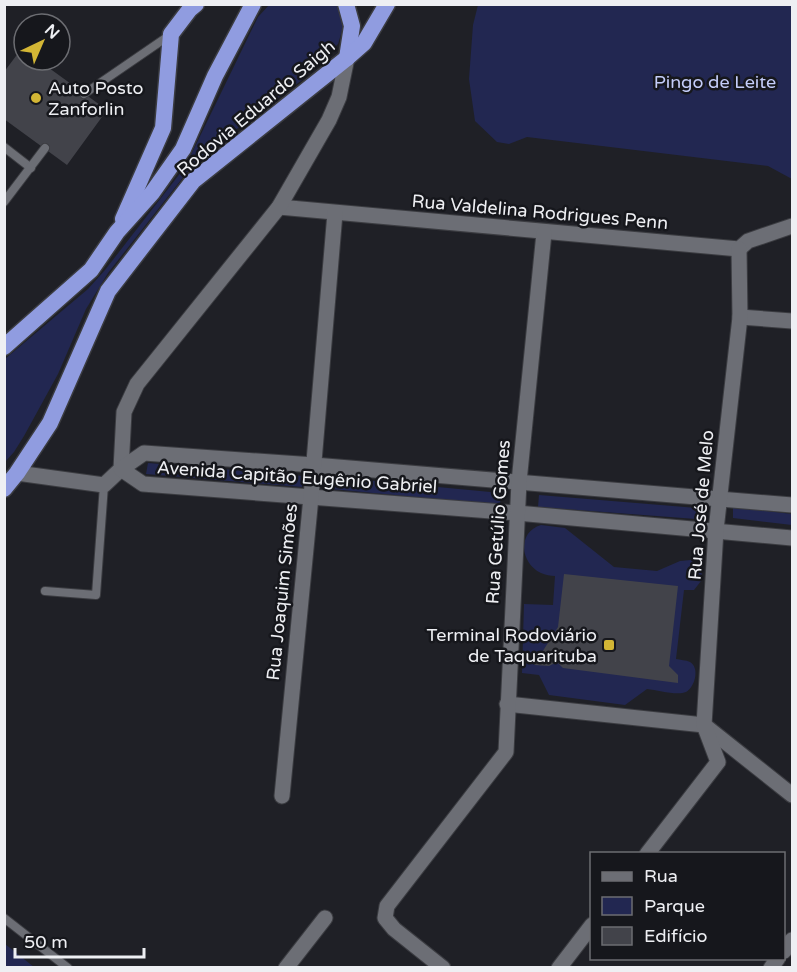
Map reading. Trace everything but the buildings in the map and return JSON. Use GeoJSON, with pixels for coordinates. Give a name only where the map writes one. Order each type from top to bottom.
{"type":"FeatureCollection","features":[{"type":"Feature","properties":{"kind":"highway","name":"Rodovia Eduardo Saigh"},"geometry":{"type":"LineString","coordinates":[[4,346],[91,270],[117,232],[153,194],[183,149],[215,76],[253,4]]}},
{"type":"Feature","properties":{"kind":"highway"},"geometry":{"type":"LineString","coordinates":[[346,4],[352,26],[347,58]]}},
{"type":"Feature","properties":{"kind":"highway","name":"Rodovia Eduardo Saigh"},"geometry":{"type":"LineString","coordinates":[[4,489],[50,423],[108,291],[194,181],[364,43],[387,4]]}},
{"type":"Feature","properties":{"kind":"highway"},"geometry":{"type":"LineString","coordinates":[[117,232],[163,128],[171,34],[191,6]]}},
{"type":"Feature","properties":{"kind":"street"},"geometry":{"type":"LineString","coordinates":[[11,476],[104,484],[121,469],[124,412],[138,384],[279,207],[329,120],[339,97],[347,58]]}},
{"type":"Feature","properties":{"kind":"street","name":"Rua Valdelina Rodrigues Penn"},"geometry":{"type":"LineString","coordinates":[[279,207],[544,233],[740,249]]}},
{"type":"Feature","properties":{"kind":"street","name":"Rua Joaquim Simões"},"geometry":{"type":"LineString","coordinates":[[282,796],[314,465],[335,213]]}},
{"type":"Feature","properties":{"kind":"street"},"geometry":{"type":"LineString","coordinates":[[740,249],[748,241],[792,226]]}},
{"type":"Feature","properties":{"kind":"street","name":"Rua Getúlio Gomes"},"geometry":{"type":"LineString","coordinates":[[443,968],[394,929],[385,918],[387,906],[506,752],[519,482],[544,233]]}},
{"type":"Feature","properties":{"kind":"street","name":"Rua José de Melo"},"geometry":{"type":"LineString","coordinates":[[649,852],[718,762],[704,725],[716,530],[740,317],[740,249]]}},
{"type":"Feature","properties":{"kind":"street"},"geometry":{"type":"LineString","coordinates":[[740,317],[792,321]]}},
{"type":"Feature","properties":{"kind":"street","name":"Avenida Capitão Eugênio Gabriel"},"geometry":{"type":"LineString","coordinates":[[792,505],[144,453],[121,469],[143,484],[517,513],[792,538]]}},
{"type":"Feature","properties":{"kind":"street"},"geometry":{"type":"LineString","coordinates":[[507,704],[704,725],[792,795]]}},
{"type":"Feature","properties":{"kind":"street"},"geometry":{"type":"LineString","coordinates":[[286,968],[325,918]]}},
{"type":"Feature","properties":{"kind":"street"},"geometry":{"type":"LineString","coordinates":[[559,968],[590,926]]}},
{"type":"Feature","properties":{"kind":"lane"},"geometry":{"type":"LineString","coordinates":[[84,94],[171,34]]}},
{"type":"Feature","properties":{"kind":"lane"},"geometry":{"type":"LineString","coordinates":[[4,147],[31,168]]}},
{"type":"Feature","properties":{"kind":"lane"},"geometry":{"type":"LineString","coordinates":[[4,202],[45,148]]}},
{"type":"Feature","properties":{"kind":"lane"},"geometry":{"type":"LineString","coordinates":[[45,591],[96,595],[104,484]]}},
{"type":"Feature","properties":{"kind":"lane"},"geometry":{"type":"LineString","coordinates":[[4,918],[68,968]]}},
{"type":"Feature","properties":{"kind":"green space"},"geometry":{"type":"Polygon","coordinates":[[[269,5],[337,5],[344,24],[338,44],[302,80],[222,140],[188,171],[108,273],[86,309],[58,374],[24,436],[5,462],[5,359],[88,289],[185,167],[258,17],[269,5]]]}},
{"type":"Feature","properties":{"kind":"green space","name":"Pingo de Leite"},"geometry":{"type":"Polygon","coordinates":[[[478,5],[792,5],[792,179],[768,166],[527,137],[509,144],[497,142],[475,121],[469,79],[473,25],[478,5]]]}},
{"type":"Feature","properties":{"kind":"green space"},"geometry":{"type":"Polygon","coordinates":[[[148,463],[303,476],[302,487],[146,474],[148,463]]]}},
{"type":"Feature","properties":{"kind":"green space"},"geometry":{"type":"Polygon","coordinates":[[[332,477],[501,493],[500,505],[331,489],[332,477]]]}},
{"type":"Feature","properties":{"kind":"green space"},"geometry":{"type":"Polygon","coordinates":[[[539,495],[697,508],[696,519],[538,507],[539,495]]]}},
{"type":"Feature","properties":{"kind":"green space"},"geometry":{"type":"Polygon","coordinates":[[[733,507],[792,514],[792,525],[733,518],[733,507]]]}},
{"type":"Feature","properties":{"kind":"green space"},"geometry":{"type":"Polygon","coordinates":[[[541,525],[565,528],[614,567],[657,571],[680,561],[691,560],[701,569],[701,581],[694,590],[684,590],[676,659],[690,662],[695,669],[695,677],[689,690],[678,693],[647,689],[625,705],[549,695],[539,675],[522,673],[524,604],[553,605],[555,576],[543,574],[534,568],[525,555],[525,541],[528,534],[541,525]]]}},
{"type":"Feature","properties":{"kind":"green space"},"geometry":{"type":"Polygon","coordinates":[[[5,944],[34,967],[5,967],[5,944]]]}},
{"type":"Feature","properties":{"kind":"place","name":"Auto Posto Zanforlin"},"geometry":{"type":"Point","coordinates":[36,98]}},
{"type":"Feature","properties":{"kind":"place","name":"Terminal Rodoviário de Taquarituba"},"geometry":{"type":"Point","coordinates":[609,645]}}]}
